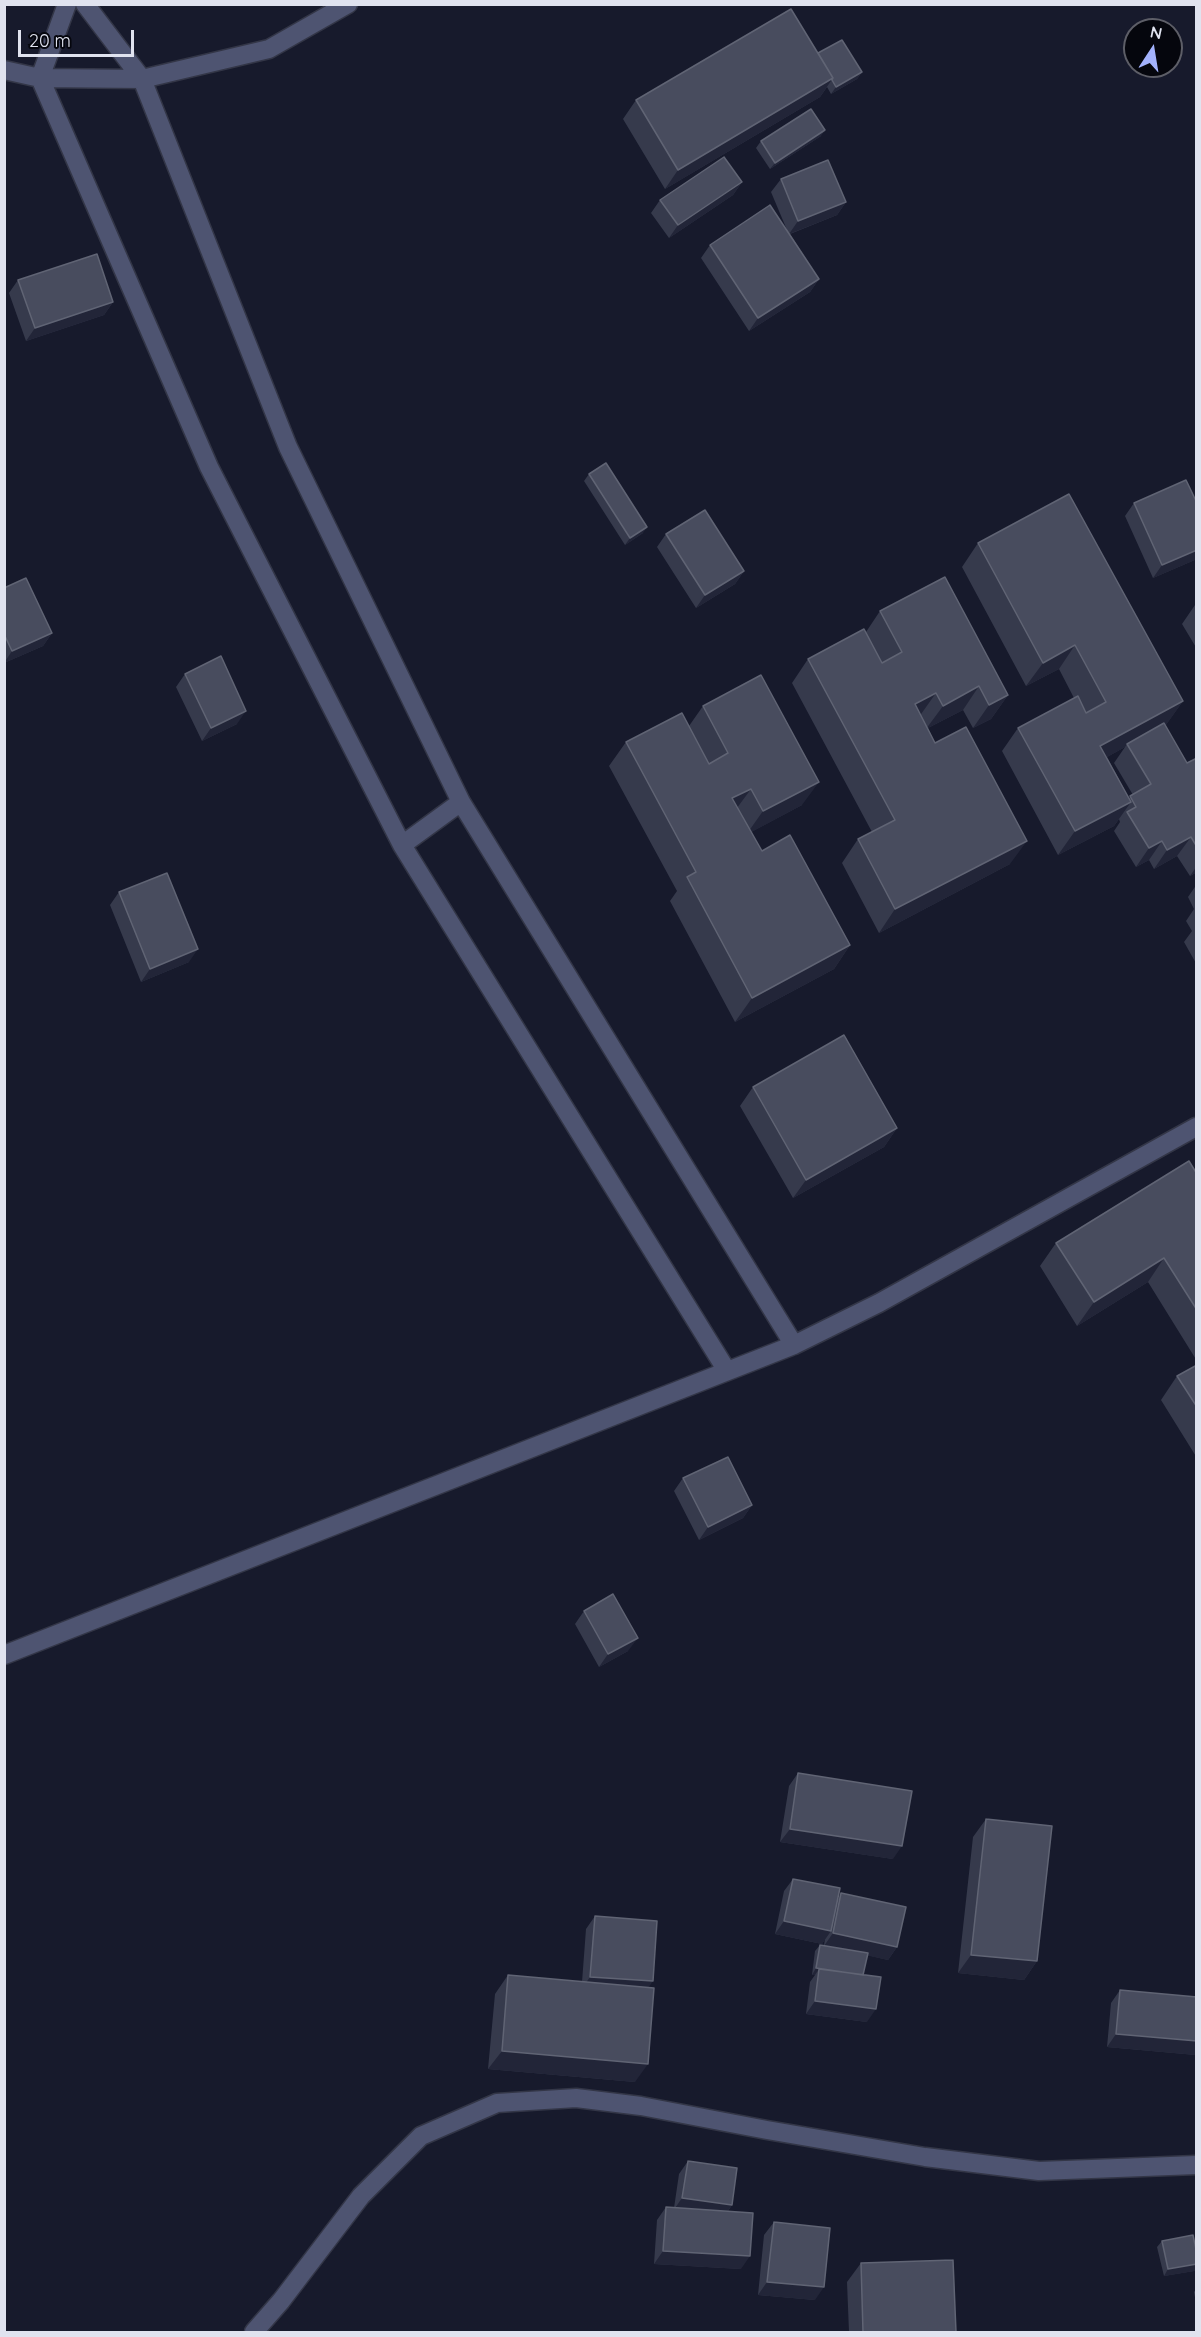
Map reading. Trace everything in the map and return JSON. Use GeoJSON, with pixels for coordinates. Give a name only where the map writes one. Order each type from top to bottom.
{"type":"FeatureCollection","features":[{"type":"Feature","properties":{"kind":"street"},"geometry":{"type":"LineString","coordinates":[[68,4],[40,78],[209,467],[402,845],[727,1371]]}},
{"type":"Feature","properties":{"kind":"street"},"geometry":{"type":"LineString","coordinates":[[85,4],[142,80],[288,447],[461,802],[794,1345]]}},
{"type":"Feature","properties":{"kind":"street"},"geometry":{"type":"LineString","coordinates":[[4,70],[40,78],[142,80],[270,49],[348,4]]}},
{"type":"Feature","properties":{"kind":"street"},"geometry":{"type":"LineString","coordinates":[[402,845],[461,802]]}},
{"type":"Feature","properties":{"kind":"street"},"geometry":{"type":"LineString","coordinates":[[4,1655],[794,1345],[889,1298],[1197,1127]]}},
{"type":"Feature","properties":{"kind":"street"},"geometry":{"type":"LineString","coordinates":[[254,2332],[281,2301],[361,2196],[421,2136],[497,2103],[576,2098],[640,2106],[925,2157],[1039,2171],[1197,2165]]}},
{"type":"Feature","properties":{"kind":"building"},"geometry":{"type":"Polygon","coordinates":[[[791,9],[833,78],[678,170],[636,100],[791,9]]]}},
{"type":"Feature","properties":{"kind":"building"},"geometry":{"type":"Polygon","coordinates":[[[842,40],[862,72],[836,87],[818,53],[842,40]]]}},
{"type":"Feature","properties":{"kind":"building"},"geometry":{"type":"Polygon","coordinates":[[[811,109],[825,130],[775,163],[761,141],[811,109]]]}},
{"type":"Feature","properties":{"kind":"building"},"geometry":{"type":"Polygon","coordinates":[[[724,157],[742,182],[678,225],[660,200],[724,157]]]}},
{"type":"Feature","properties":{"kind":"building"},"geometry":{"type":"Polygon","coordinates":[[[828,160],[846,202],[798,221],[781,179],[828,160]]]}},
{"type":"Feature","properties":{"kind":"building"},"geometry":{"type":"Polygon","coordinates":[[[770,205],[819,279],[758,318],[710,245],[770,205]]]}},
{"type":"Feature","properties":{"kind":"building"},"geometry":{"type":"Polygon","coordinates":[[[97,254],[113,302],[35,328],[18,280],[97,254]]]}},
{"type":"Feature","properties":{"kind":"building"},"geometry":{"type":"Polygon","coordinates":[[[606,463],[647,527],[630,538],[589,474],[606,463]]]}},
{"type":"Feature","properties":{"kind":"building"},"geometry":{"type":"Polygon","coordinates":[[[1186,480],[1197,503],[1197,550],[1162,565],[1134,503],[1186,480]]]}},
{"type":"Feature","properties":{"kind":"building"},"geometry":{"type":"Polygon","coordinates":[[[1069,494],[1183,701],[1100,746],[1131,802],[1075,831],[1018,728],[1078,696],[1086,713],[1106,702],[1075,645],[1043,663],[978,543],[1069,494]]]}},
{"type":"Feature","properties":{"kind":"building"},"geometry":{"type":"Polygon","coordinates":[[[705,510],[744,571],[705,595],[666,534],[705,510]]]}},
{"type":"Feature","properties":{"kind":"building"},"geometry":{"type":"Polygon","coordinates":[[[945,577],[1008,695],[989,705],[979,686],[943,706],[936,693],[915,704],[935,743],[966,727],[1027,841],[895,909],[858,839],[895,820],[808,659],[864,629],[882,663],[902,652],[880,611],[945,577]]]}},
{"type":"Feature","properties":{"kind":"building"},"geometry":{"type":"Polygon","coordinates":[[[26,578],[52,633],[12,651],[4,634],[4,588],[26,578]]]}},
{"type":"Feature","properties":{"kind":"building"},"geometry":{"type":"Polygon","coordinates":[[[221,656],[246,711],[211,728],[185,674],[221,656]]]}},
{"type":"Feature","properties":{"kind":"building"},"geometry":{"type":"Polygon","coordinates":[[[761,675],[819,782],[763,811],[751,789],[732,798],[762,851],[790,835],[850,945],[752,998],[687,877],[696,872],[626,742],[682,713],[709,764],[728,753],[703,706],[761,675]]]}},
{"type":"Feature","properties":{"kind":"building"},"geometry":{"type":"Polygon","coordinates":[[[1164,723],[1187,763],[1197,758],[1197,847],[1191,837],[1167,850],[1162,841],[1149,848],[1127,812],[1136,807],[1130,796],[1151,784],[1127,744],[1164,723]]]}},
{"type":"Feature","properties":{"kind":"building"},"geometry":{"type":"Polygon","coordinates":[[[167,873],[198,949],[150,969],[119,892],[167,873]]]}},
{"type":"Feature","properties":{"kind":"building"},"geometry":{"type":"Polygon","coordinates":[[[844,1035],[897,1128],[806,1180],[753,1087],[844,1035]]]}},
{"type":"Feature","properties":{"kind":"building"},"geometry":{"type":"Polygon","coordinates":[[[1189,1161],[1197,1174],[1197,1310],[1164,1258],[1094,1302],[1056,1243],[1189,1161]]]}},
{"type":"Feature","properties":{"kind":"building"},"geometry":{"type":"Polygon","coordinates":[[[1197,1365],[1197,1407],[1177,1376],[1197,1365]]]}},
{"type":"Feature","properties":{"kind":"building"},"geometry":{"type":"Polygon","coordinates":[[[728,1457],[752,1505],[708,1527],[683,1478],[728,1457]]]}},
{"type":"Feature","properties":{"kind":"building"},"geometry":{"type":"Polygon","coordinates":[[[613,1594],[638,1638],[608,1654],[584,1611],[613,1594]]]}},
{"type":"Feature","properties":{"kind":"building"},"geometry":{"type":"Polygon","coordinates":[[[798,1773],[912,1791],[902,1846],[790,1829],[798,1773]]]}},
{"type":"Feature","properties":{"kind":"building"},"geometry":{"type":"Polygon","coordinates":[[[986,1819],[1052,1826],[1037,1961],[971,1955],[986,1819]]]}},
{"type":"Feature","properties":{"kind":"building"},"geometry":{"type":"Polygon","coordinates":[[[793,1879],[840,1888],[831,1931],[784,1921],[793,1879]]]}},
{"type":"Feature","properties":{"kind":"building"},"geometry":{"type":"Polygon","coordinates":[[[841,1893],[906,1907],[897,1947],[833,1933],[841,1893]]]}},
{"type":"Feature","properties":{"kind":"building"},"geometry":{"type":"Polygon","coordinates":[[[595,1916],[657,1921],[653,1981],[590,1977],[595,1916]]]}},
{"type":"Feature","properties":{"kind":"building"},"geometry":{"type":"Polygon","coordinates":[[[820,1945],[868,1953],[863,1975],[816,1968],[820,1945]]]}},
{"type":"Feature","properties":{"kind":"building"},"geometry":{"type":"Polygon","coordinates":[[[819,1969],[881,1977],[876,2009],[815,2001],[819,1969]]]}},
{"type":"Feature","properties":{"kind":"building"},"geometry":{"type":"Polygon","coordinates":[[[508,1975],[654,1988],[648,2064],[502,2051],[508,1975]]]}},
{"type":"Feature","properties":{"kind":"building"},"geometry":{"type":"Polygon","coordinates":[[[1120,1990],[1197,1997],[1197,2041],[1116,2034],[1120,1990]]]}},
{"type":"Feature","properties":{"kind":"building"},"geometry":{"type":"Polygon","coordinates":[[[688,2161],[737,2168],[732,2205],[682,2198],[688,2161]]]}},
{"type":"Feature","properties":{"kind":"building"},"geometry":{"type":"Polygon","coordinates":[[[666,2207],[753,2213],[750,2256],[663,2251],[666,2207]]]}},
{"type":"Feature","properties":{"kind":"building"},"geometry":{"type":"Polygon","coordinates":[[[774,2222],[830,2228],[824,2287],[767,2282],[774,2222]]]}},
{"type":"Feature","properties":{"kind":"building"},"geometry":{"type":"Polygon","coordinates":[[[1193,2235],[1197,2264],[1168,2269],[1162,2241],[1193,2235]]]}},
{"type":"Feature","properties":{"kind":"building"},"geometry":{"type":"Polygon","coordinates":[[[953,2260],[956,2332],[863,2332],[861,2263],[953,2260]]]}}]}
